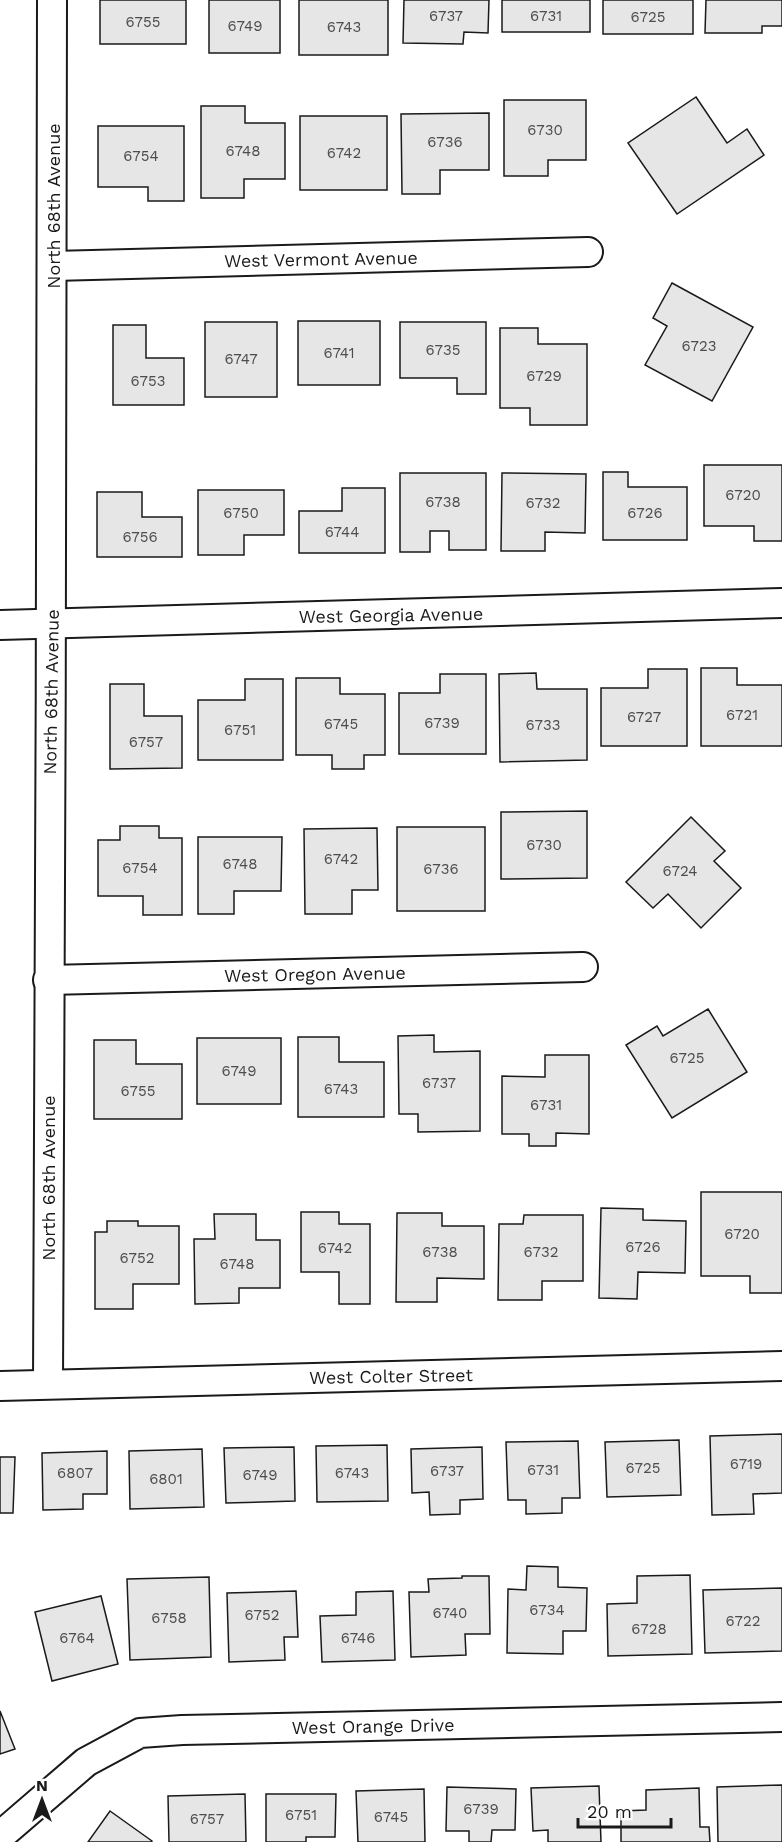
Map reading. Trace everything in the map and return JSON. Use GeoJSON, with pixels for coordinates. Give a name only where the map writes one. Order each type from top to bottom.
{"type":"FeatureCollection","features":[{"type":"Feature","properties":{"kind":"street","name":"North 68th Avenue"},"geometry":{"type":"LineString","coordinates":[[48,1384],[52,0]]}},
{"type":"Feature","properties":{"kind":"street","name":"West Vermont Avenue"},"geometry":{"type":"LineString","coordinates":[[53,266],[588,252]]}},
{"type":"Feature","properties":{"kind":"street","name":"West Georgia Avenue"},"geometry":{"type":"LineString","coordinates":[[0,625],[782,603]]}},
{"type":"Feature","properties":{"kind":"street","name":"West Oregon Avenue"},"geometry":{"type":"LineString","coordinates":[[48,980],[583,968]]}},
{"type":"Feature","properties":{"kind":"street","name":"West Colter Street"},"geometry":{"type":"LineString","coordinates":[[0,1386],[782,1366]]}},
{"type":"Feature","properties":{"kind":"street","name":"West Orange Drive"},"geometry":{"type":"LineString","coordinates":[[0,1836],[86,1762],[140,1732],[782,1717]]}},
{"type":"Feature","properties":{"kind":"building"},"geometry":{"type":"Polygon","coordinates":[[[100,0],[186,0],[186,44],[100,44],[100,0]]]}},
{"type":"Feature","properties":{"kind":"building"},"geometry":{"type":"Polygon","coordinates":[[[209,0],[280,0],[280,53],[209,53],[209,0]]]}},
{"type":"Feature","properties":{"kind":"building"},"geometry":{"type":"Polygon","coordinates":[[[299,0],[388,0],[388,55],[299,55],[299,0]]]}},
{"type":"Feature","properties":{"kind":"building"},"geometry":{"type":"Polygon","coordinates":[[[404,0],[489,0],[488,33],[464,32],[463,44],[403,43],[404,0]]]}},
{"type":"Feature","properties":{"kind":"building"},"geometry":{"type":"Polygon","coordinates":[[[502,0],[590,0],[590,32],[502,32],[502,0]]]}},
{"type":"Feature","properties":{"kind":"building"},"geometry":{"type":"Polygon","coordinates":[[[603,0],[693,0],[693,34],[603,34],[603,0]]]}},
{"type":"Feature","properties":{"kind":"building"},"geometry":{"type":"Polygon","coordinates":[[[706,0],[782,0],[782,26],[762,26],[762,33],[705,33],[706,0]]]}},
{"type":"Feature","properties":{"kind":"building"},"geometry":{"type":"Polygon","coordinates":[[[696,97],[727,143],[747,129],[764,155],[677,214],[628,143],[696,97]]]}},
{"type":"Feature","properties":{"kind":"building"},"geometry":{"type":"Polygon","coordinates":[[[504,100],[586,100],[586,160],[548,160],[548,176],[504,176],[504,100]]]}},
{"type":"Feature","properties":{"kind":"building"},"geometry":{"type":"Polygon","coordinates":[[[201,106],[245,106],[245,123],[285,123],[285,179],[244,179],[244,198],[201,198],[201,106]]]}},
{"type":"Feature","properties":{"kind":"building"},"geometry":{"type":"Polygon","coordinates":[[[489,113],[489,170],[440,170],[440,194],[402,194],[401,114],[489,113]]]}},
{"type":"Feature","properties":{"kind":"building"},"geometry":{"type":"Polygon","coordinates":[[[300,116],[387,116],[387,190],[300,190],[300,116]]]}},
{"type":"Feature","properties":{"kind":"building"},"geometry":{"type":"Polygon","coordinates":[[[98,126],[184,126],[184,201],[148,201],[148,187],[98,187],[98,126]]]}},
{"type":"Feature","properties":{"kind":"building"},"geometry":{"type":"Polygon","coordinates":[[[672,283],[753,327],[712,401],[645,365],[667,326],[653,318],[672,283]]]}},
{"type":"Feature","properties":{"kind":"building"},"geometry":{"type":"Polygon","coordinates":[[[298,321],[380,321],[380,385],[298,385],[298,321]]]}},
{"type":"Feature","properties":{"kind":"building"},"geometry":{"type":"Polygon","coordinates":[[[205,322],[277,322],[277,397],[205,397],[205,322]]]}},
{"type":"Feature","properties":{"kind":"building"},"geometry":{"type":"Polygon","coordinates":[[[400,322],[486,322],[486,394],[457,394],[457,378],[400,378],[400,322]]]}},
{"type":"Feature","properties":{"kind":"building"},"geometry":{"type":"Polygon","coordinates":[[[113,325],[146,325],[146,358],[184,358],[184,405],[113,405],[113,325]]]}},
{"type":"Feature","properties":{"kind":"building"},"geometry":{"type":"Polygon","coordinates":[[[500,328],[538,328],[538,344],[587,344],[587,425],[530,425],[530,408],[500,408],[500,328]]]}},
{"type":"Feature","properties":{"kind":"building"},"geometry":{"type":"Polygon","coordinates":[[[704,465],[782,465],[782,541],[754,541],[754,526],[704,526],[704,465]]]}},
{"type":"Feature","properties":{"kind":"building"},"geometry":{"type":"Polygon","coordinates":[[[603,472],[628,472],[628,487],[687,487],[687,540],[603,540],[603,472]]]}},
{"type":"Feature","properties":{"kind":"building"},"geometry":{"type":"Polygon","coordinates":[[[400,473],[486,473],[486,550],[449,550],[449,531],[430,531],[430,552],[400,552],[400,473]]]}},
{"type":"Feature","properties":{"kind":"building"},"geometry":{"type":"Polygon","coordinates":[[[502,473],[586,474],[585,533],[545,532],[545,551],[501,551],[502,473]]]}},
{"type":"Feature","properties":{"kind":"building"},"geometry":{"type":"Polygon","coordinates":[[[342,488],[385,488],[385,553],[299,553],[299,511],[342,511],[342,488]]]}},
{"type":"Feature","properties":{"kind":"building"},"geometry":{"type":"Polygon","coordinates":[[[198,490],[284,490],[284,535],[244,535],[244,555],[198,555],[198,490]]]}},
{"type":"Feature","properties":{"kind":"building"},"geometry":{"type":"Polygon","coordinates":[[[97,492],[142,492],[142,517],[182,517],[182,557],[97,557],[97,492]]]}},
{"type":"Feature","properties":{"kind":"building"},"geometry":{"type":"Polygon","coordinates":[[[701,668],[737,668],[737,685],[782,685],[782,746],[701,746],[701,668]]]}},
{"type":"Feature","properties":{"kind":"building"},"geometry":{"type":"Polygon","coordinates":[[[648,669],[687,669],[687,746],[601,746],[601,688],[648,688],[648,669]]]}},
{"type":"Feature","properties":{"kind":"building"},"geometry":{"type":"Polygon","coordinates":[[[536,673],[537,689],[587,689],[587,760],[500,762],[499,674],[536,673]]]}},
{"type":"Feature","properties":{"kind":"building"},"geometry":{"type":"Polygon","coordinates":[[[440,674],[486,674],[486,754],[399,754],[399,693],[440,693],[440,674]]]}},
{"type":"Feature","properties":{"kind":"building"},"geometry":{"type":"Polygon","coordinates":[[[296,678],[340,678],[340,694],[385,694],[385,755],[364,755],[364,769],[332,769],[332,755],[296,755],[296,678]]]}},
{"type":"Feature","properties":{"kind":"building"},"geometry":{"type":"Polygon","coordinates":[[[245,679],[283,679],[283,760],[198,760],[198,700],[245,700],[245,679]]]}},
{"type":"Feature","properties":{"kind":"building"},"geometry":{"type":"Polygon","coordinates":[[[110,684],[144,684],[144,716],[182,716],[182,768],[110,769],[110,684]]]}},
{"type":"Feature","properties":{"kind":"building"},"geometry":{"type":"Polygon","coordinates":[[[587,811],[587,878],[501,879],[501,812],[587,811]]]}},
{"type":"Feature","properties":{"kind":"building"},"geometry":{"type":"Polygon","coordinates":[[[691,817],[725,851],[714,861],[741,888],[701,928],[668,894],[653,908],[626,882],[691,817]]]}},
{"type":"Feature","properties":{"kind":"building"},"geometry":{"type":"Polygon","coordinates":[[[120,826],[159,826],[159,838],[182,838],[182,915],[143,915],[143,896],[98,896],[98,840],[120,840],[120,826]]]}},
{"type":"Feature","properties":{"kind":"building"},"geometry":{"type":"Polygon","coordinates":[[[397,827],[485,827],[485,911],[397,911],[397,827]]]}},
{"type":"Feature","properties":{"kind":"building"},"geometry":{"type":"Polygon","coordinates":[[[377,828],[378,890],[352,890],[352,914],[305,914],[304,829],[377,828]]]}},
{"type":"Feature","properties":{"kind":"building"},"geometry":{"type":"Polygon","coordinates":[[[198,837],[282,837],[281,891],[234,891],[234,914],[198,914],[198,837]]]}},
{"type":"Feature","properties":{"kind":"building"},"geometry":{"type":"Polygon","coordinates":[[[708,1009],[747,1072],[672,1118],[626,1045],[657,1026],[663,1036],[708,1009]]]}},
{"type":"Feature","properties":{"kind":"building"},"geometry":{"type":"Polygon","coordinates":[[[434,1035],[434,1052],[480,1051],[480,1131],[418,1132],[418,1114],[399,1114],[398,1036],[434,1035]]]}},
{"type":"Feature","properties":{"kind":"building"},"geometry":{"type":"Polygon","coordinates":[[[298,1037],[339,1037],[339,1062],[384,1062],[384,1117],[298,1117],[298,1037]]]}},
{"type":"Feature","properties":{"kind":"building"},"geometry":{"type":"Polygon","coordinates":[[[197,1038],[281,1038],[281,1104],[197,1104],[197,1038]]]}},
{"type":"Feature","properties":{"kind":"building"},"geometry":{"type":"Polygon","coordinates":[[[94,1040],[136,1040],[136,1064],[182,1064],[182,1119],[94,1119],[94,1040]]]}},
{"type":"Feature","properties":{"kind":"building"},"geometry":{"type":"Polygon","coordinates":[[[545,1055],[589,1055],[589,1134],[556,1133],[556,1146],[529,1146],[529,1134],[502,1134],[502,1076],[545,1077],[545,1055]]]}},
{"type":"Feature","properties":{"kind":"building"},"geometry":{"type":"Polygon","coordinates":[[[701,1192],[782,1192],[782,1293],[750,1293],[750,1276],[701,1276],[701,1192]]]}},
{"type":"Feature","properties":{"kind":"building"},"geometry":{"type":"Polygon","coordinates":[[[601,1208],[643,1209],[643,1220],[686,1221],[685,1273],[638,1272],[637,1299],[599,1298],[601,1208]]]}},
{"type":"Feature","properties":{"kind":"building"},"geometry":{"type":"Polygon","coordinates":[[[301,1212],[339,1212],[339,1224],[370,1224],[370,1304],[339,1304],[339,1272],[301,1272],[301,1212]]]}},
{"type":"Feature","properties":{"kind":"building"},"geometry":{"type":"Polygon","coordinates":[[[397,1213],[442,1213],[442,1226],[484,1226],[484,1279],[437,1278],[437,1302],[396,1302],[397,1213]]]}},
{"type":"Feature","properties":{"kind":"building"},"geometry":{"type":"Polygon","coordinates":[[[214,1214],[256,1214],[256,1240],[280,1240],[280,1288],[239,1288],[239,1303],[195,1304],[194,1239],[215,1239],[214,1214]]]}},
{"type":"Feature","properties":{"kind":"building"},"geometry":{"type":"Polygon","coordinates":[[[524,1215],[583,1215],[583,1281],[542,1281],[542,1300],[498,1300],[499,1224],[523,1224],[524,1215]]]}},
{"type":"Feature","properties":{"kind":"building"},"geometry":{"type":"Polygon","coordinates":[[[107,1221],[138,1221],[138,1226],[179,1226],[179,1284],[133,1284],[133,1309],[95,1309],[95,1232],[107,1232],[107,1221]]]}},
{"type":"Feature","properties":{"kind":"building"},"geometry":{"type":"Polygon","coordinates":[[[782,1434],[782,1493],[753,1494],[754,1514],[712,1515],[710,1436],[782,1434]]]}},
{"type":"Feature","properties":{"kind":"building"},"geometry":{"type":"Polygon","coordinates":[[[679,1440],[681,1495],[607,1497],[605,1442],[679,1440]]]}},
{"type":"Feature","properties":{"kind":"building"},"geometry":{"type":"Polygon","coordinates":[[[578,1441],[580,1498],[562,1498],[562,1513],[526,1514],[526,1500],[508,1500],[506,1442],[578,1441]]]}},
{"type":"Feature","properties":{"kind":"building"},"geometry":{"type":"Polygon","coordinates":[[[387,1445],[388,1501],[317,1502],[316,1446],[387,1445]]]}},
{"type":"Feature","properties":{"kind":"building"},"geometry":{"type":"Polygon","coordinates":[[[294,1447],[295,1501],[226,1503],[224,1448],[294,1447]]]}},
{"type":"Feature","properties":{"kind":"building"},"geometry":{"type":"Polygon","coordinates":[[[482,1447],[483,1499],[460,1500],[460,1514],[430,1515],[429,1492],[412,1493],[411,1449],[482,1447]]]}},
{"type":"Feature","properties":{"kind":"building"},"geometry":{"type":"Polygon","coordinates":[[[202,1449],[204,1507],[130,1509],[129,1451],[202,1449]]]}},
{"type":"Feature","properties":{"kind":"building"},"geometry":{"type":"Polygon","coordinates":[[[107,1451],[107,1494],[83,1494],[83,1509],[43,1510],[42,1453],[107,1451]]]}},
{"type":"Feature","properties":{"kind":"building"},"geometry":{"type":"Polygon","coordinates":[[[0,1457],[15,1457],[13,1513],[0,1513],[0,1457]]]}},
{"type":"Feature","properties":{"kind":"building"},"geometry":{"type":"Polygon","coordinates":[[[527,1566],[558,1567],[558,1587],[587,1588],[586,1631],[563,1631],[563,1654],[507,1653],[508,1589],[526,1590],[527,1566]]]}},
{"type":"Feature","properties":{"kind":"building"},"geometry":{"type":"Polygon","coordinates":[[[690,1575],[692,1654],[608,1656],[607,1604],[637,1603],[637,1576],[690,1575]]]}},
{"type":"Feature","properties":{"kind":"building"},"geometry":{"type":"Polygon","coordinates":[[[462,1576],[489,1576],[490,1634],[465,1634],[466,1655],[411,1657],[409,1592],[429,1592],[428,1579],[462,1578],[462,1576]]]}},
{"type":"Feature","properties":{"kind":"building"},"geometry":{"type":"Polygon","coordinates":[[[209,1577],[211,1657],[130,1660],[127,1579],[209,1577]]]}},
{"type":"Feature","properties":{"kind":"building"},"geometry":{"type":"Polygon","coordinates":[[[782,1588],[782,1651],[705,1653],[703,1590],[782,1588]]]}},
{"type":"Feature","properties":{"kind":"building"},"geometry":{"type":"Polygon","coordinates":[[[296,1591],[298,1637],[284,1637],[285,1660],[229,1662],[227,1593],[296,1591]]]}},
{"type":"Feature","properties":{"kind":"building"},"geometry":{"type":"Polygon","coordinates":[[[393,1591],[395,1660],[322,1662],[320,1616],[356,1615],[356,1592],[393,1591]]]}},
{"type":"Feature","properties":{"kind":"building"},"geometry":{"type":"Polygon","coordinates":[[[101,1596],[118,1664],[52,1681],[35,1612],[101,1596]]]}},
{"type":"Feature","properties":{"kind":"building"},"geometry":{"type":"Polygon","coordinates":[[[0,1711],[15,1749],[0,1754],[0,1711]]]}},
{"type":"Feature","properties":{"kind":"building"},"geometry":{"type":"Polygon","coordinates":[[[782,1785],[782,1842],[718,1842],[717,1787],[782,1785]]]}},
{"type":"Feature","properties":{"kind":"building"},"geometry":{"type":"Polygon","coordinates":[[[599,1786],[601,1842],[548,1842],[548,1830],[533,1831],[531,1788],[599,1786]]]}},
{"type":"Feature","properties":{"kind":"building"},"geometry":{"type":"Polygon","coordinates":[[[447,1787],[516,1789],[515,1830],[492,1830],[491,1842],[469,1842],[469,1831],[446,1831],[447,1787]]]}},
{"type":"Feature","properties":{"kind":"building"},"geometry":{"type":"Polygon","coordinates":[[[699,1788],[700,1827],[709,1827],[710,1842],[621,1842],[621,1811],[646,1810],[646,1790],[699,1788]]]}},
{"type":"Feature","properties":{"kind":"building"},"geometry":{"type":"Polygon","coordinates":[[[424,1789],[425,1842],[358,1842],[356,1791],[424,1789]]]}},
{"type":"Feature","properties":{"kind":"building"},"geometry":{"type":"Polygon","coordinates":[[[245,1794],[246,1842],[169,1842],[168,1796],[245,1794]]]}},
{"type":"Feature","properties":{"kind":"building"},"geometry":{"type":"Polygon","coordinates":[[[266,1794],[336,1794],[335,1837],[306,1837],[306,1842],[266,1842],[266,1794]]]}},
{"type":"Feature","properties":{"kind":"building"},"geometry":{"type":"Polygon","coordinates":[[[110,1811],[152,1841],[88,1842],[110,1811]]]}}]}
